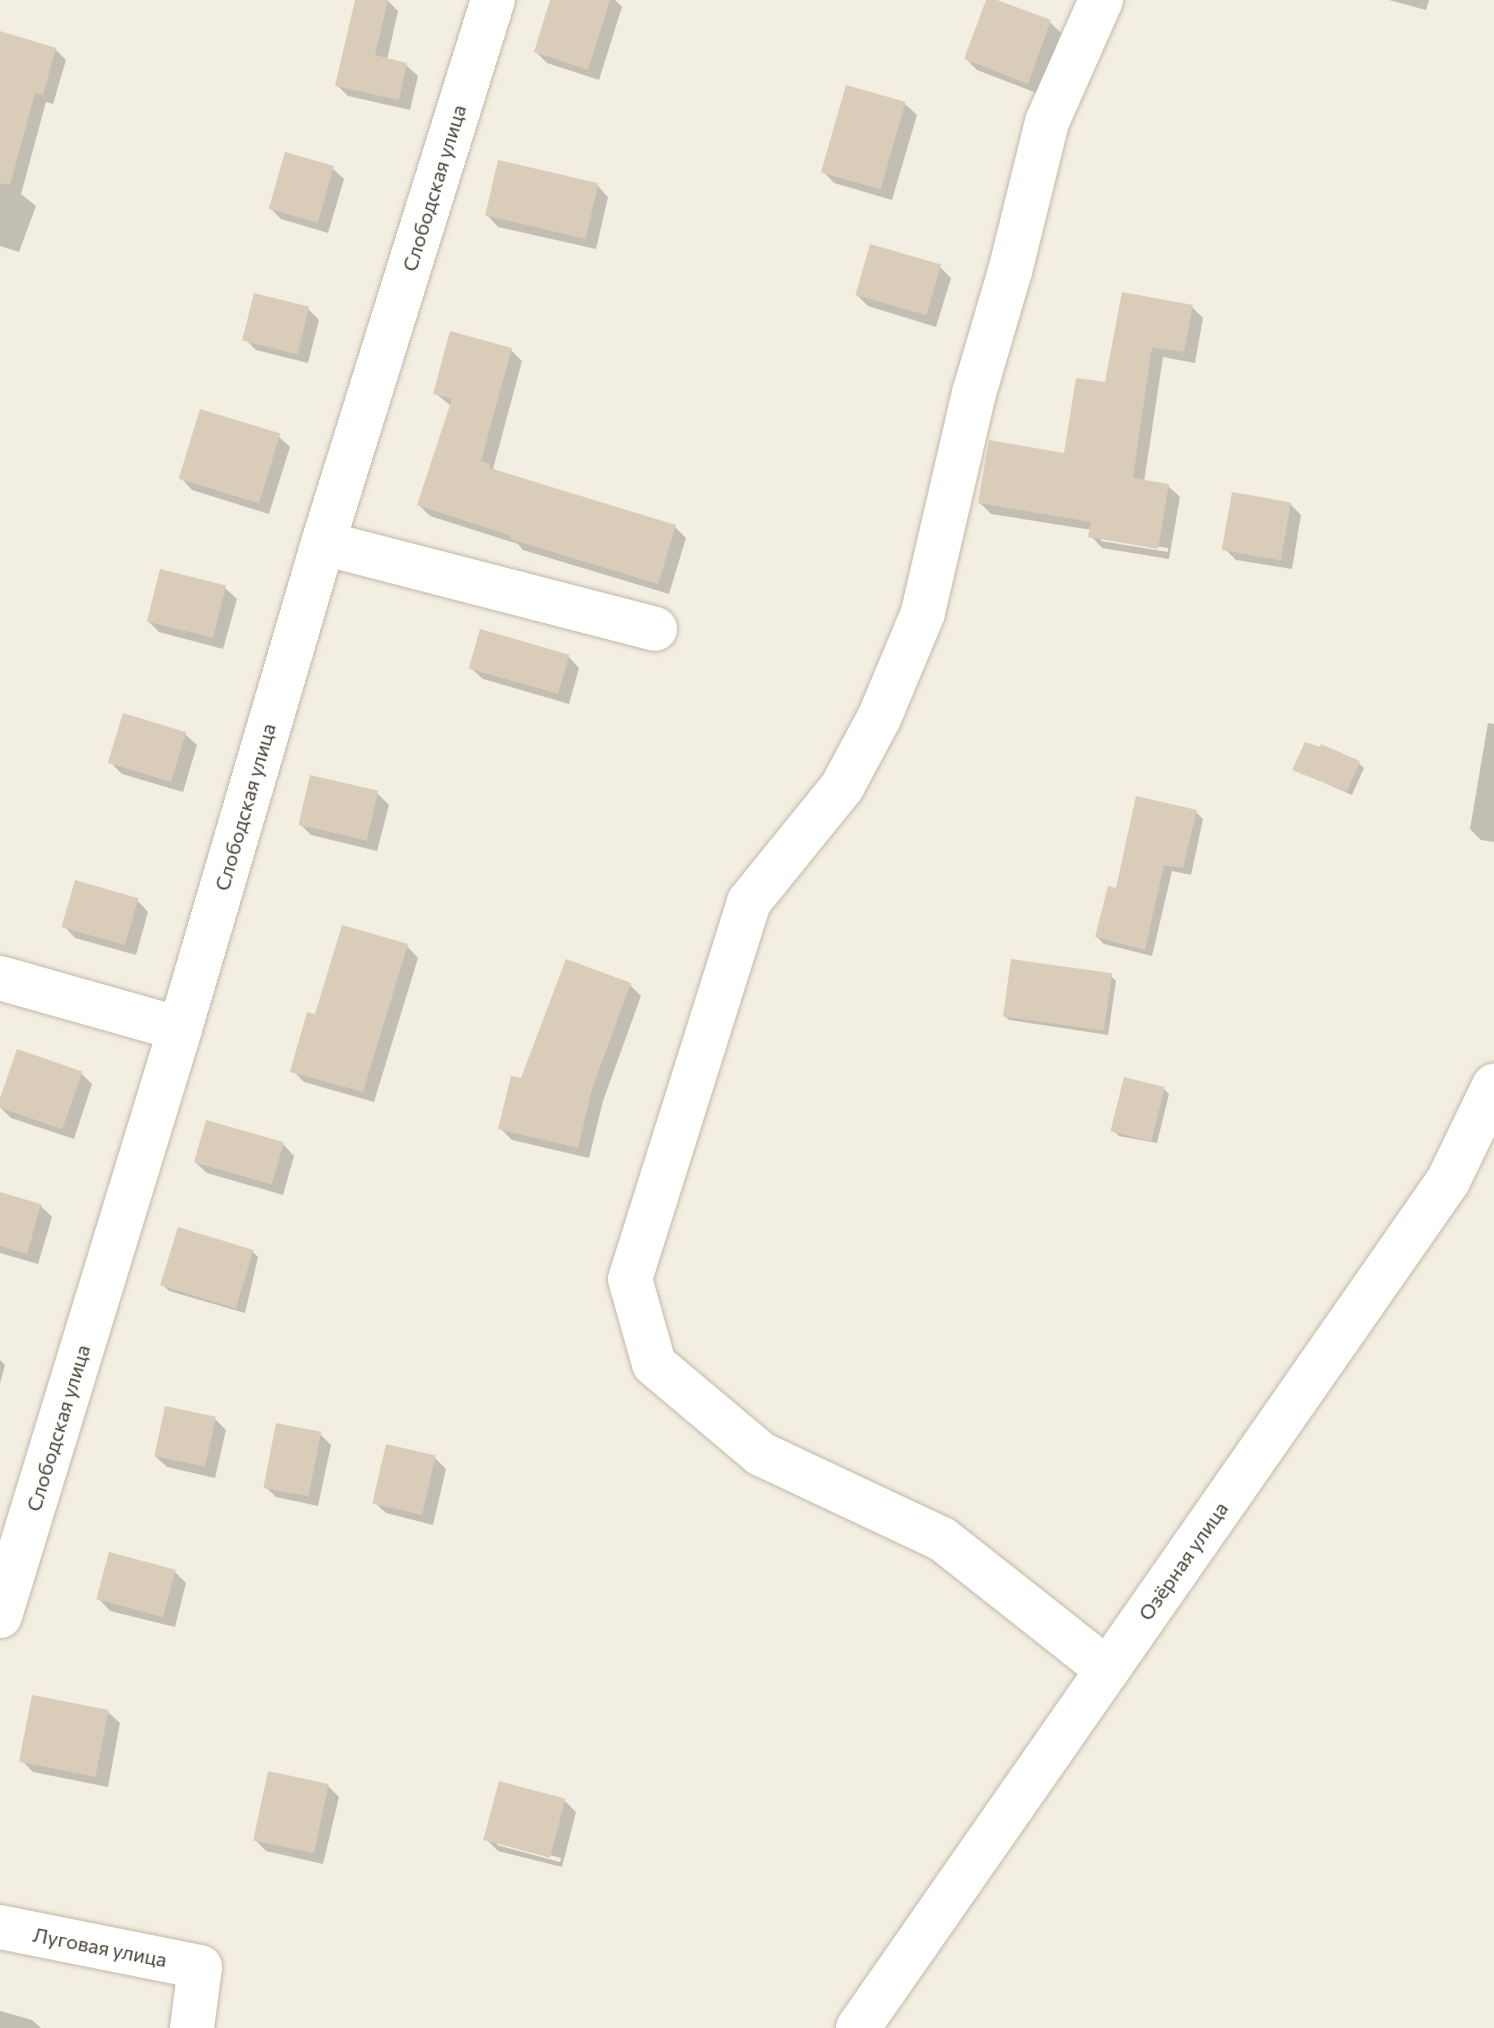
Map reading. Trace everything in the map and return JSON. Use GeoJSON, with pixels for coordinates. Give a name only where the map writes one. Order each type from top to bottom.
{"type":"FeatureCollection","features":[{"type":"Feature","properties":{"kind":"street","name":"Слободская улица"},"geometry":{"type":"LineString","coordinates":[[0,1616],[180,1029],[323,543],[493,0]]}},
{"type":"Feature","properties":{"kind":"street"},"geometry":{"type":"LineString","coordinates":[[1101,0],[1047,122],[1010,271],[974,393],[923,613],[879,718],[842,787],[749,902],[630,1279],[654,1364],[761,1454],[942,1539],[1108,1670]]}},
{"type":"Feature","properties":{"kind":"street"},"geometry":{"type":"LineString","coordinates":[[323,543],[655,629]]}},
{"type":"Feature","properties":{"kind":"street"},"geometry":{"type":"LineString","coordinates":[[0,978],[180,1029]]}},
{"type":"Feature","properties":{"kind":"street","name":"Озёрная улица"},"geometry":{"type":"LineString","coordinates":[[858,2028],[1448,1181],[1494,1086]]}},
{"type":"Feature","properties":{"kind":"street","name":"Луговая улица"},"geometry":{"type":"LineString","coordinates":[[0,1927],[200,1967],[192,2028]]}},
{"type":"Feature","properties":{"kind":"building"},"geometry":{"type":"Polygon","coordinates":[[[355,0],[388,0],[375,55],[407,63],[399,100],[335,86],[355,0]]]}},
{"type":"Feature","properties":{"kind":"building"},"geometry":{"type":"Polygon","coordinates":[[[550,0],[610,0],[588,70],[534,52],[550,0]]]}},
{"type":"Feature","properties":{"kind":"building"},"geometry":{"type":"Polygon","coordinates":[[[986,0],[997,0],[1051,20],[1028,84],[964,59],[986,0]]]}},
{"type":"Feature","properties":{"kind":"building"},"geometry":{"type":"Polygon","coordinates":[[[0,31],[56,48],[43,95],[35,93],[10,185],[0,183],[0,31]]]}},
{"type":"Feature","properties":{"kind":"building"},"geometry":{"type":"Polygon","coordinates":[[[846,85],[906,102],[881,190],[821,172],[846,85]]]}},
{"type":"Feature","properties":{"kind":"building"},"geometry":{"type":"Polygon","coordinates":[[[285,152],[334,166],[318,223],[269,209],[285,152]]]}},
{"type":"Feature","properties":{"kind":"building"},"geometry":{"type":"Polygon","coordinates":[[[498,160],[598,183],[586,239],[485,216],[498,160]]]}},
{"type":"Feature","properties":{"kind":"building"},"geometry":{"type":"Polygon","coordinates":[[[870,244],[941,264],[927,315],[855,295],[870,244]]]}},
{"type":"Feature","properties":{"kind":"building"},"geometry":{"type":"Polygon","coordinates":[[[1122,292],[1193,305],[1184,352],[1152,347],[1133,478],[1169,484],[1158,549],[1088,537],[1091,522],[978,503],[989,440],[1064,453],[1076,378],[1105,382],[1122,292]]]}},
{"type":"Feature","properties":{"kind":"building"},"geometry":{"type":"Polygon","coordinates":[[[254,293],[309,307],[297,354],[242,341],[254,293]]]}},
{"type":"Feature","properties":{"kind":"building"},"geometry":{"type":"Polygon","coordinates":[[[450,331],[512,348],[481,461],[490,464],[489,468],[676,525],[658,584],[510,539],[511,536],[417,505],[452,399],[433,394],[450,331]]]}},
{"type":"Feature","properties":{"kind":"building"},"geometry":{"type":"Polygon","coordinates":[[[200,409],[280,434],[259,503],[179,479],[200,409]]]}},
{"type":"Feature","properties":{"kind":"building"},"geometry":{"type":"Polygon","coordinates":[[[1232,492],[1291,502],[1281,561],[1222,550],[1232,492]]]}},
{"type":"Feature","properties":{"kind":"building"},"geometry":{"type":"Polygon","coordinates":[[[160,569],[226,585],[213,638],[147,621],[160,569]]]}},
{"type":"Feature","properties":{"kind":"building"},"geometry":{"type":"Polygon","coordinates":[[[480,629],[569,655],[558,694],[469,668],[480,629]]]}},
{"type":"Feature","properties":{"kind":"building"},"geometry":{"type":"Polygon","coordinates":[[[123,713],[186,732],[171,782],[108,763],[123,713]]]}},
{"type":"Feature","properties":{"kind":"building"},"geometry":{"type":"Polygon","coordinates":[[[1305,742],[1320,747],[1321,744],[1360,761],[1347,792],[1292,770],[1305,742]]]}},
{"type":"Feature","properties":{"kind":"building"},"geometry":{"type":"Polygon","coordinates":[[[310,775],[378,791],[367,840],[299,825],[310,775]]]}},
{"type":"Feature","properties":{"kind":"building"},"geometry":{"type":"Polygon","coordinates":[[[1136,796],[1197,810],[1183,868],[1164,865],[1145,950],[1095,937],[1108,886],[1116,888],[1136,796]]]}},
{"type":"Feature","properties":{"kind":"building"},"geometry":{"type":"Polygon","coordinates":[[[75,880],[138,898],[125,945],[61,927],[75,880]]]}},
{"type":"Feature","properties":{"kind":"building"},"geometry":{"type":"Polygon","coordinates":[[[342,925],[408,944],[363,1092],[290,1072],[307,1012],[315,1014],[342,925]]]}},
{"type":"Feature","properties":{"kind":"building"},"geometry":{"type":"Polygon","coordinates":[[[566,959],[631,983],[592,1089],[578,1148],[498,1129],[511,1076],[521,1078],[566,959]]]}},
{"type":"Feature","properties":{"kind":"building"},"geometry":{"type":"Polygon","coordinates":[[[1011,959],[1112,973],[1104,1031],[1003,1016],[1011,959]]]}},
{"type":"Feature","properties":{"kind":"building"},"geometry":{"type":"Polygon","coordinates":[[[17,1049],[82,1071],[62,1129],[0,1108],[0,1098],[17,1049]]]}},
{"type":"Feature","properties":{"kind":"building"},"geometry":{"type":"Polygon","coordinates":[[[1124,1077],[1165,1087],[1151,1141],[1110,1131],[1124,1077]]]}},
{"type":"Feature","properties":{"kind":"building"},"geometry":{"type":"Polygon","coordinates":[[[206,1120],[284,1142],[272,1185],[194,1162],[206,1120]]]}},
{"type":"Feature","properties":{"kind":"building"},"geometry":{"type":"Polygon","coordinates":[[[0,1192],[41,1204],[27,1254],[0,1246],[0,1192]]]}},
{"type":"Feature","properties":{"kind":"building"},"geometry":{"type":"Polygon","coordinates":[[[178,1227],[254,1250],[236,1308],[160,1285],[178,1227]]]}},
{"type":"Feature","properties":{"kind":"building"},"geometry":{"type":"Polygon","coordinates":[[[165,1406],[216,1417],[205,1467],[154,1456],[165,1406]]]}},
{"type":"Feature","properties":{"kind":"building"},"geometry":{"type":"Polygon","coordinates":[[[276,1423],[321,1432],[309,1497],[263,1488],[276,1423]]]}},
{"type":"Feature","properties":{"kind":"building"},"geometry":{"type":"Polygon","coordinates":[[[386,1444],[436,1455],[422,1515],[372,1503],[386,1444]]]}},
{"type":"Feature","properties":{"kind":"building"},"geometry":{"type":"Polygon","coordinates":[[[109,1552],[176,1570],[163,1617],[96,1599],[109,1552]]]}},
{"type":"Feature","properties":{"kind":"building"},"geometry":{"type":"Polygon","coordinates":[[[32,1695],[109,1710],[96,1777],[19,1762],[32,1695]]]}},
{"type":"Feature","properties":{"kind":"building"},"geometry":{"type":"Polygon","coordinates":[[[268,1771],[329,1784],[314,1853],[253,1840],[268,1771]]]}},
{"type":"Feature","properties":{"kind":"building"},"geometry":{"type":"Polygon","coordinates":[[[499,1781],[566,1799],[550,1858],[483,1840],[499,1781]]]}}]}
